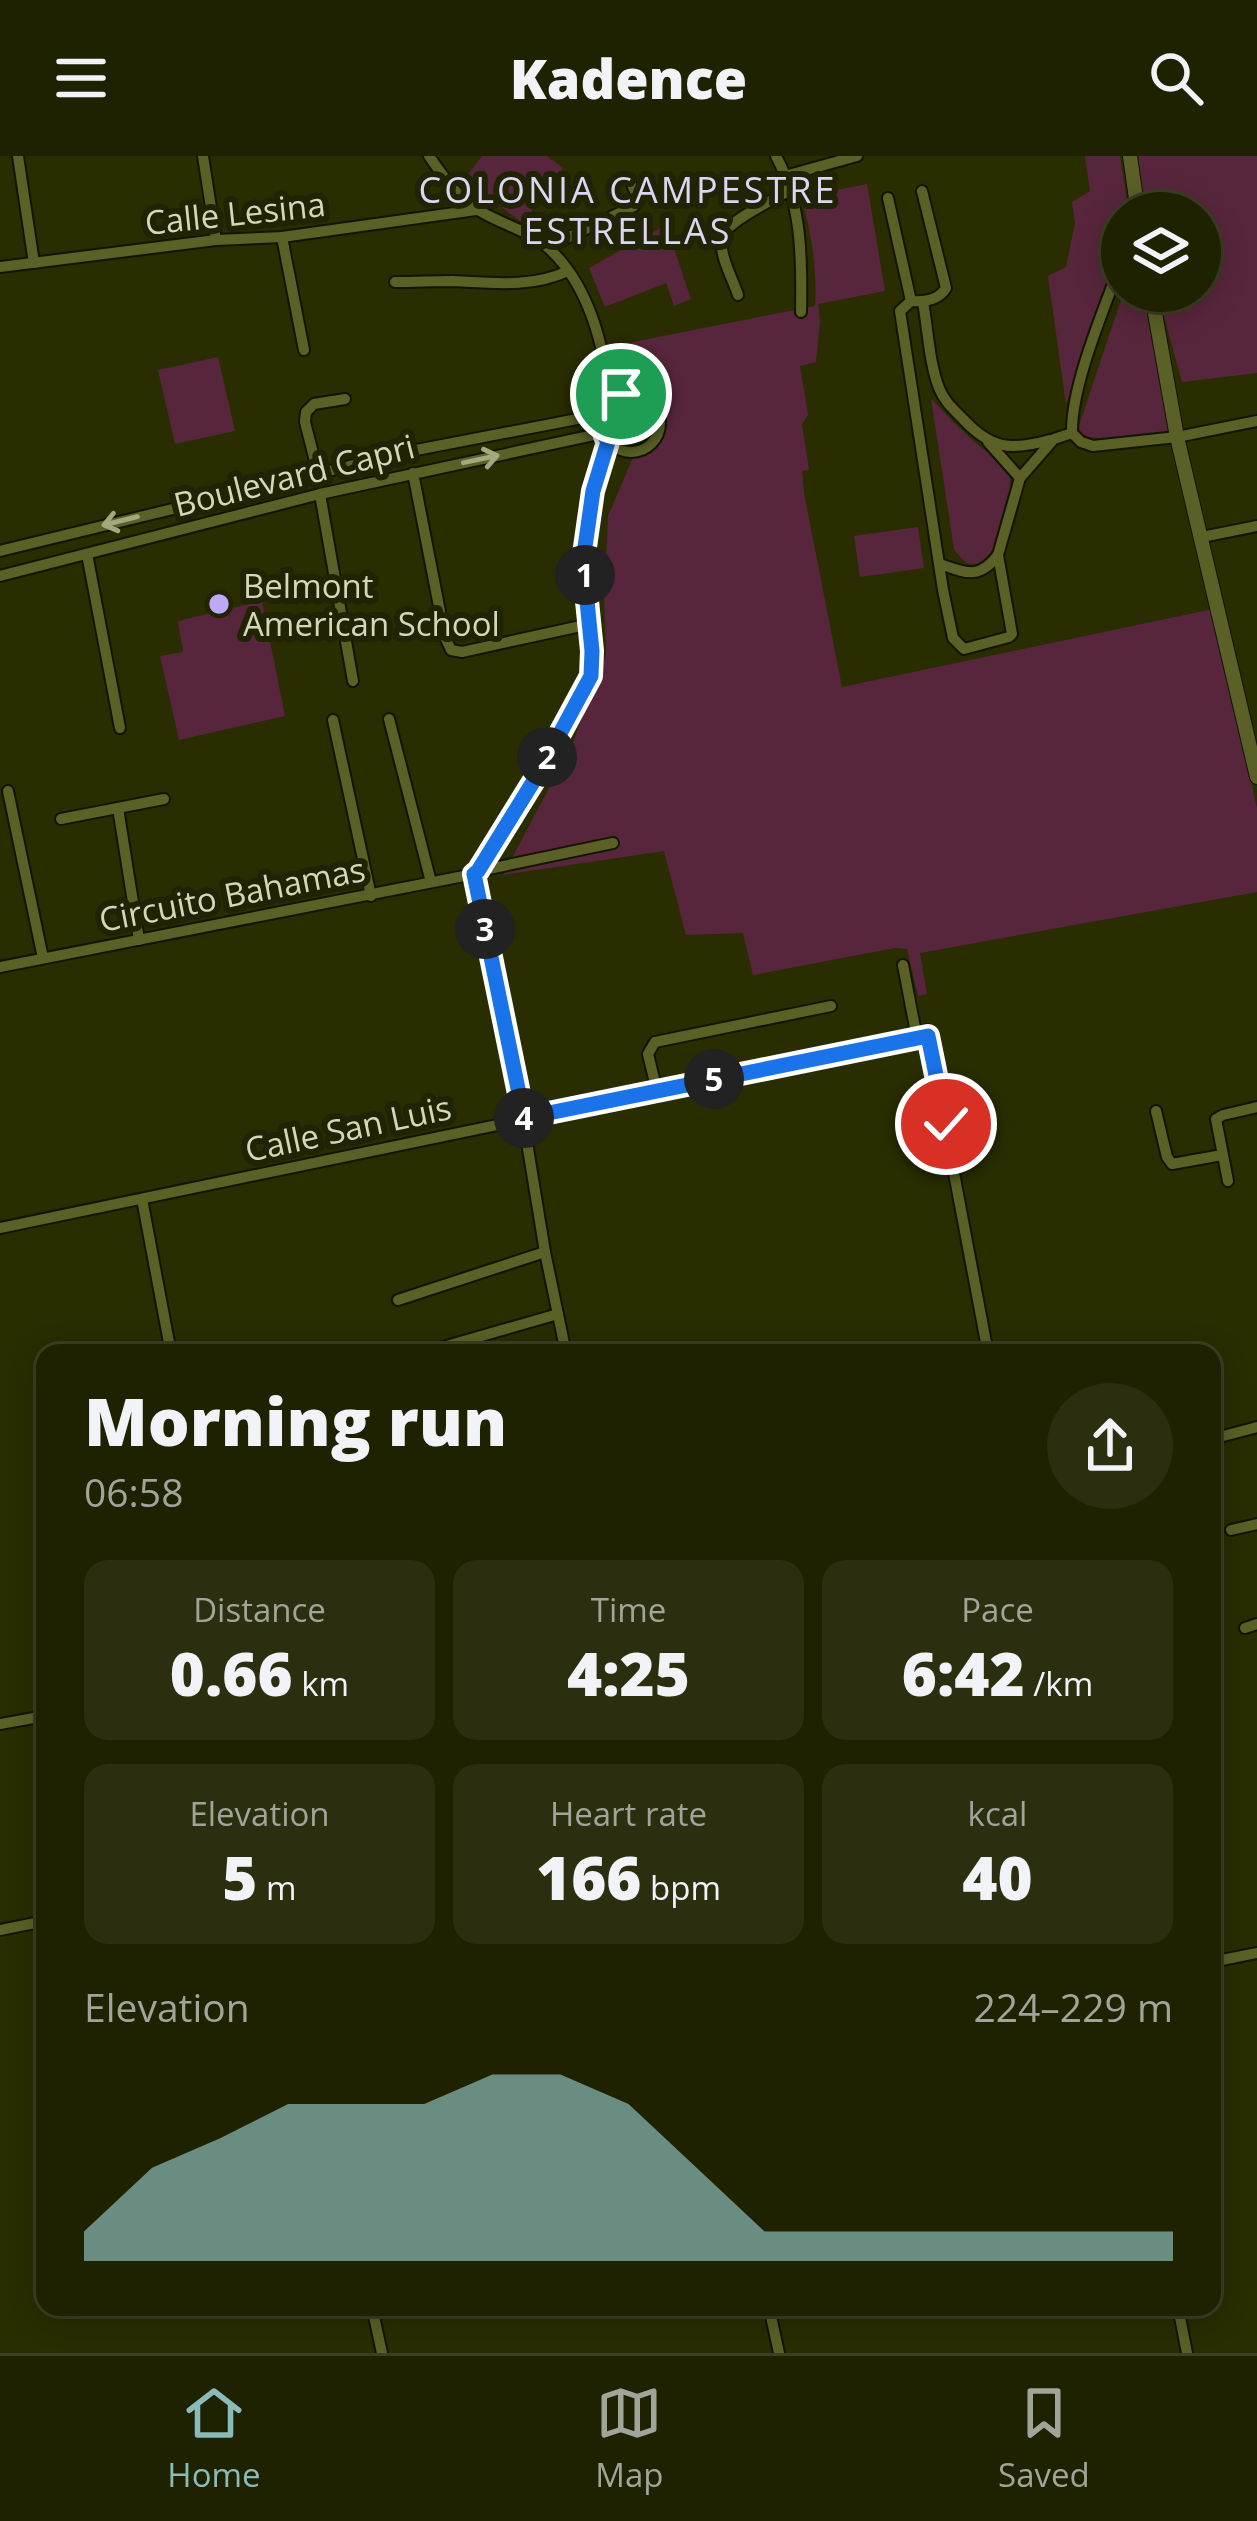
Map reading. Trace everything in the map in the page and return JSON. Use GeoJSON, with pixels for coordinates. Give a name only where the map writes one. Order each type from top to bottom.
{"type":"FeatureCollection","features":[{"type":"Feature","properties":{"kind":"street"},"geometry":{"type":"LineString","coordinates":[[18,156],[34,263]]}},
{"type":"Feature","properties":{"kind":"street"},"geometry":{"type":"LineString","coordinates":[[202,156],[216,240]]}},
{"type":"Feature","properties":{"kind":"street"},"geometry":{"type":"LineString","coordinates":[[429,156],[476,210],[530,235],[548,247],[568,271],[588,305],[613,399]]}},
{"type":"Feature","properties":{"kind":"street"},"geometry":{"type":"LineString","coordinates":[[776,156],[790,190],[802,246],[801,312]]}},
{"type":"Feature","properties":{"kind":"street"},"geometry":{"type":"LineString","coordinates":[[785,176],[857,156]]}},
{"type":"Feature","properties":{"kind":"street"},"geometry":{"type":"LineString","coordinates":[[1130,156],[1135,192]]}},
{"type":"Feature","properties":{"kind":"street"},"geometry":{"type":"LineString","coordinates":[[548,247],[634,206],[639,199],[633,187]]}},
{"type":"Feature","properties":{"kind":"street"},"geometry":{"type":"LineString","coordinates":[[739,295],[722,237],[729,226],[790,190]]}},
{"type":"Feature","properties":{"kind":"street"},"geometry":{"type":"LineString","coordinates":[[922,191],[946,288],[942,295],[900,311],[953,638],[964,649],[1012,634],[998,555]]}},
{"type":"Feature","properties":{"kind":"street"},"geometry":{"type":"LineString","coordinates":[[888,198],[941,395],[1020,478]]}},
{"type":"Feature","properties":{"kind":"street","name":"Calle Lesina"},"geometry":{"type":"LineString","coordinates":[[0,267],[216,240],[282,237],[476,210]]}},
{"type":"Feature","properties":{"kind":"street"},"geometry":{"type":"LineString","coordinates":[[282,237],[304,350]]}},
{"type":"Feature","properties":{"kind":"street"},"geometry":{"type":"LineString","coordinates":[[395,282],[497,285],[568,271]]}},
{"type":"Feature","properties":{"kind":"street"},"geometry":{"type":"LineString","coordinates":[[1105,312],[1072,410],[1072,433],[1081,442],[1094,446],[1177,437],[1257,421]]}},
{"type":"Feature","properties":{"kind":"street"},"geometry":{"type":"LineString","coordinates":[[1155,312],[1177,437],[1257,777]]}},
{"type":"Feature","properties":{"kind":"street"},"geometry":{"type":"LineString","coordinates":[[564,1344],[476,873],[538,774],[591,676],[583,561],[606,438],[602,414],[613,399],[631,393],[650,400],[660,416],[652,444],[635,452],[625,452],[606,438]]}},
{"type":"Feature","properties":{"kind":"street"},"geometry":{"type":"LineString","coordinates":[[318,473],[305,412],[314,404],[345,399]]}},
{"type":"Feature","properties":{"kind":"street","name":"Boulevard Capri"},"geometry":{"type":"LineString","coordinates":[[0,551],[411,451],[602,414]]}},
{"type":"Feature","properties":{"kind":"street"},"geometry":{"type":"LineString","coordinates":[[988,442],[1023,446],[1072,433]]}},
{"type":"Feature","properties":{"kind":"street","name":"Boulevard Capri"},"geometry":{"type":"LineString","coordinates":[[0,576],[320,494],[606,438]]}},
{"type":"Feature","properties":{"kind":"street"},"geometry":{"type":"LineString","coordinates":[[940,564],[975,573],[988,567],[998,555],[1020,478],[1054,439]]}},
{"type":"Feature","properties":{"kind":"street"},"geometry":{"type":"LineString","coordinates":[[413,473],[451,650],[462,652],[590,624]]}},
{"type":"Feature","properties":{"kind":"street"},"geometry":{"type":"LineString","coordinates":[[320,494],[353,681]]}},
{"type":"Feature","properties":{"kind":"street"},"geometry":{"type":"LineString","coordinates":[[1202,537],[1257,526]]}},
{"type":"Feature","properties":{"kind":"street"},"geometry":{"type":"LineString","coordinates":[[87,554],[120,728]]}},
{"type":"Feature","properties":{"kind":"street"},"geometry":{"type":"LineString","coordinates":[[389,719],[431,882]]}},
{"type":"Feature","properties":{"kind":"street"},"geometry":{"type":"LineString","coordinates":[[333,720],[371,896]]}},
{"type":"Feature","properties":{"kind":"street"},"geometry":{"type":"LineString","coordinates":[[8,790],[43,958]]}},
{"type":"Feature","properties":{"kind":"street"},"geometry":{"type":"LineString","coordinates":[[61,819],[164,799]]}},
{"type":"Feature","properties":{"kind":"street"},"geometry":{"type":"LineString","coordinates":[[118,808],[139,940]]}},
{"type":"Feature","properties":{"kind":"street","name":"Circuito Bahamas"},"geometry":{"type":"LineString","coordinates":[[0,967],[371,896],[614,843]]}},
{"type":"Feature","properties":{"kind":"street"},"geometry":{"type":"LineString","coordinates":[[903,965],[924,1035],[986,1344]]}},
{"type":"Feature","properties":{"kind":"street"},"geometry":{"type":"LineString","coordinates":[[658,1091],[648,1054],[655,1042],[831,1006]]}},
{"type":"Feature","properties":{"kind":"street","name":"Calle San Luis"},"geometry":{"type":"LineString","coordinates":[[0,1228],[924,1035]]}},
{"type":"Feature","properties":{"kind":"street"},"geometry":{"type":"LineString","coordinates":[[1228,1181],[1216,1119],[1257,1107]]}},
{"type":"Feature","properties":{"kind":"street"},"geometry":{"type":"LineString","coordinates":[[1156,1111],[1172,1164],[1222,1155]]}},
{"type":"Feature","properties":{"kind":"street"},"geometry":{"type":"LineString","coordinates":[[142,1199],[169,1344]]}},
{"type":"Feature","properties":{"kind":"street"},"geometry":{"type":"LineString","coordinates":[[398,1300],[545,1252]]}},
{"type":"Feature","properties":{"kind":"street"},"geometry":{"type":"LineString","coordinates":[[453,1344],[558,1314]]}},
{"type":"Feature","properties":{"kind":"street"},"geometry":{"type":"LineString","coordinates":[[1221,1436],[1257,1427]]}},
{"type":"Feature","properties":{"kind":"street"},"geometry":{"type":"LineString","coordinates":[[1231,1530],[1257,1524]]}},
{"type":"Feature","properties":{"kind":"street"},"geometry":{"type":"LineString","coordinates":[[0,1724],[36,1718]]}},
{"type":"Feature","properties":{"kind":"street"},"geometry":{"type":"LineString","coordinates":[[0,1930],[36,1923]]}},
{"type":"Feature","properties":{"kind":"street"},"geometry":{"type":"LineString","coordinates":[[1221,1960],[1257,1953]]}},
{"type":"Feature","properties":{"kind":"street"},"geometry":{"type":"LineString","coordinates":[[374,2316],[382,2353]]}},
{"type":"Feature","properties":{"kind":"street"},"geometry":{"type":"LineString","coordinates":[[771,2316],[779,2353]]}},
{"type":"Feature","properties":{"kind":"street"},"geometry":{"type":"LineString","coordinates":[[1180,2316],[1187,2353]]}},
{"type":"Feature","properties":{"kind":"shaded area"},"geometry":{"type":"Polygon","coordinates":[[[482,156],[547,156],[563,168],[523,223],[464,180],[482,156]]]}},
{"type":"Feature","properties":{"kind":"shaded area"},"geometry":{"type":"Polygon","coordinates":[[[1085,156],[1120,156],[1126,192],[1101,192],[1101,305],[1066,404],[1048,276],[1066,267],[1075,223],[1072,202],[1090,191],[1085,156]]]}},
{"type":"Feature","properties":{"kind":"shaded area"},"geometry":{"type":"Polygon","coordinates":[[[1131,156],[1257,156],[1257,373],[1182,382],[1163,312],[1221,312],[1221,192],[1135,192],[1131,156]]]}},
{"type":"Feature","properties":{"kind":"shaded area"},"geometry":{"type":"Polygon","coordinates":[[[867,184],[885,291],[818,304],[816,362],[800,366],[808,415],[802,425],[809,470],[802,471],[804,493],[842,687],[1213,609],[1257,808],[1257,892],[920,953],[927,994],[918,996],[907,949],[753,975],[743,933],[686,935],[664,851],[503,875],[572,745],[606,655],[603,565],[608,516],[635,453],[657,438],[661,427],[656,407],[648,399],[621,394],[608,347],[815,306],[813,252],[801,197],[867,184]]]}},
{"type":"Feature","properties":{"kind":"shaded area"},"geometry":{"type":"Polygon","coordinates":[[[666,225],[691,299],[674,306],[666,283],[605,307],[589,268],[666,225]]]}},
{"type":"Feature","properties":{"kind":"shaded area"},"geometry":{"type":"Polygon","coordinates":[[[1117,312],[1150,312],[1175,430],[1114,438],[1080,434],[1117,312]]]}},
{"type":"Feature","properties":{"kind":"shaded area"},"geometry":{"type":"Polygon","coordinates":[[[218,357],[235,431],[175,444],[158,370],[218,357]]]}},
{"type":"Feature","properties":{"kind":"shaded area"},"geometry":{"type":"Polygon","coordinates":[[[931,399],[1008,469],[1002,528],[988,555],[978,563],[967,563],[954,549],[931,399]]]}},
{"type":"Feature","properties":{"kind":"shaded area"},"geometry":{"type":"Polygon","coordinates":[[[918,527],[924,568],[860,577],[854,536],[918,527]]]}},
{"type":"Feature","properties":{"kind":"shaded area"},"geometry":{"type":"Polygon","coordinates":[[[262,601],[285,716],[179,740],[160,656],[183,652],[178,621],[262,601]]]}},
{"type":"Feature","properties":{"kind":"place","name":"Belmont American School"},"geometry":{"type":"Point","coordinates":[219,604]}},
{"type":"Feature","properties":{"kind":"district","name":"COLONIA CAMPESTRE ESTRELLAS"},"geometry":{"type":"Point","coordinates":[628,210]}},
{"type":"Feature","properties":{"kind":"route"},"geometry":{"type":"LineString","coordinates":[[621,394],[602,414],[608,442],[586,526],[583,561],[591,676],[538,774],[474,874],[524,1118],[928,1036],[946,1124]]}}]}
